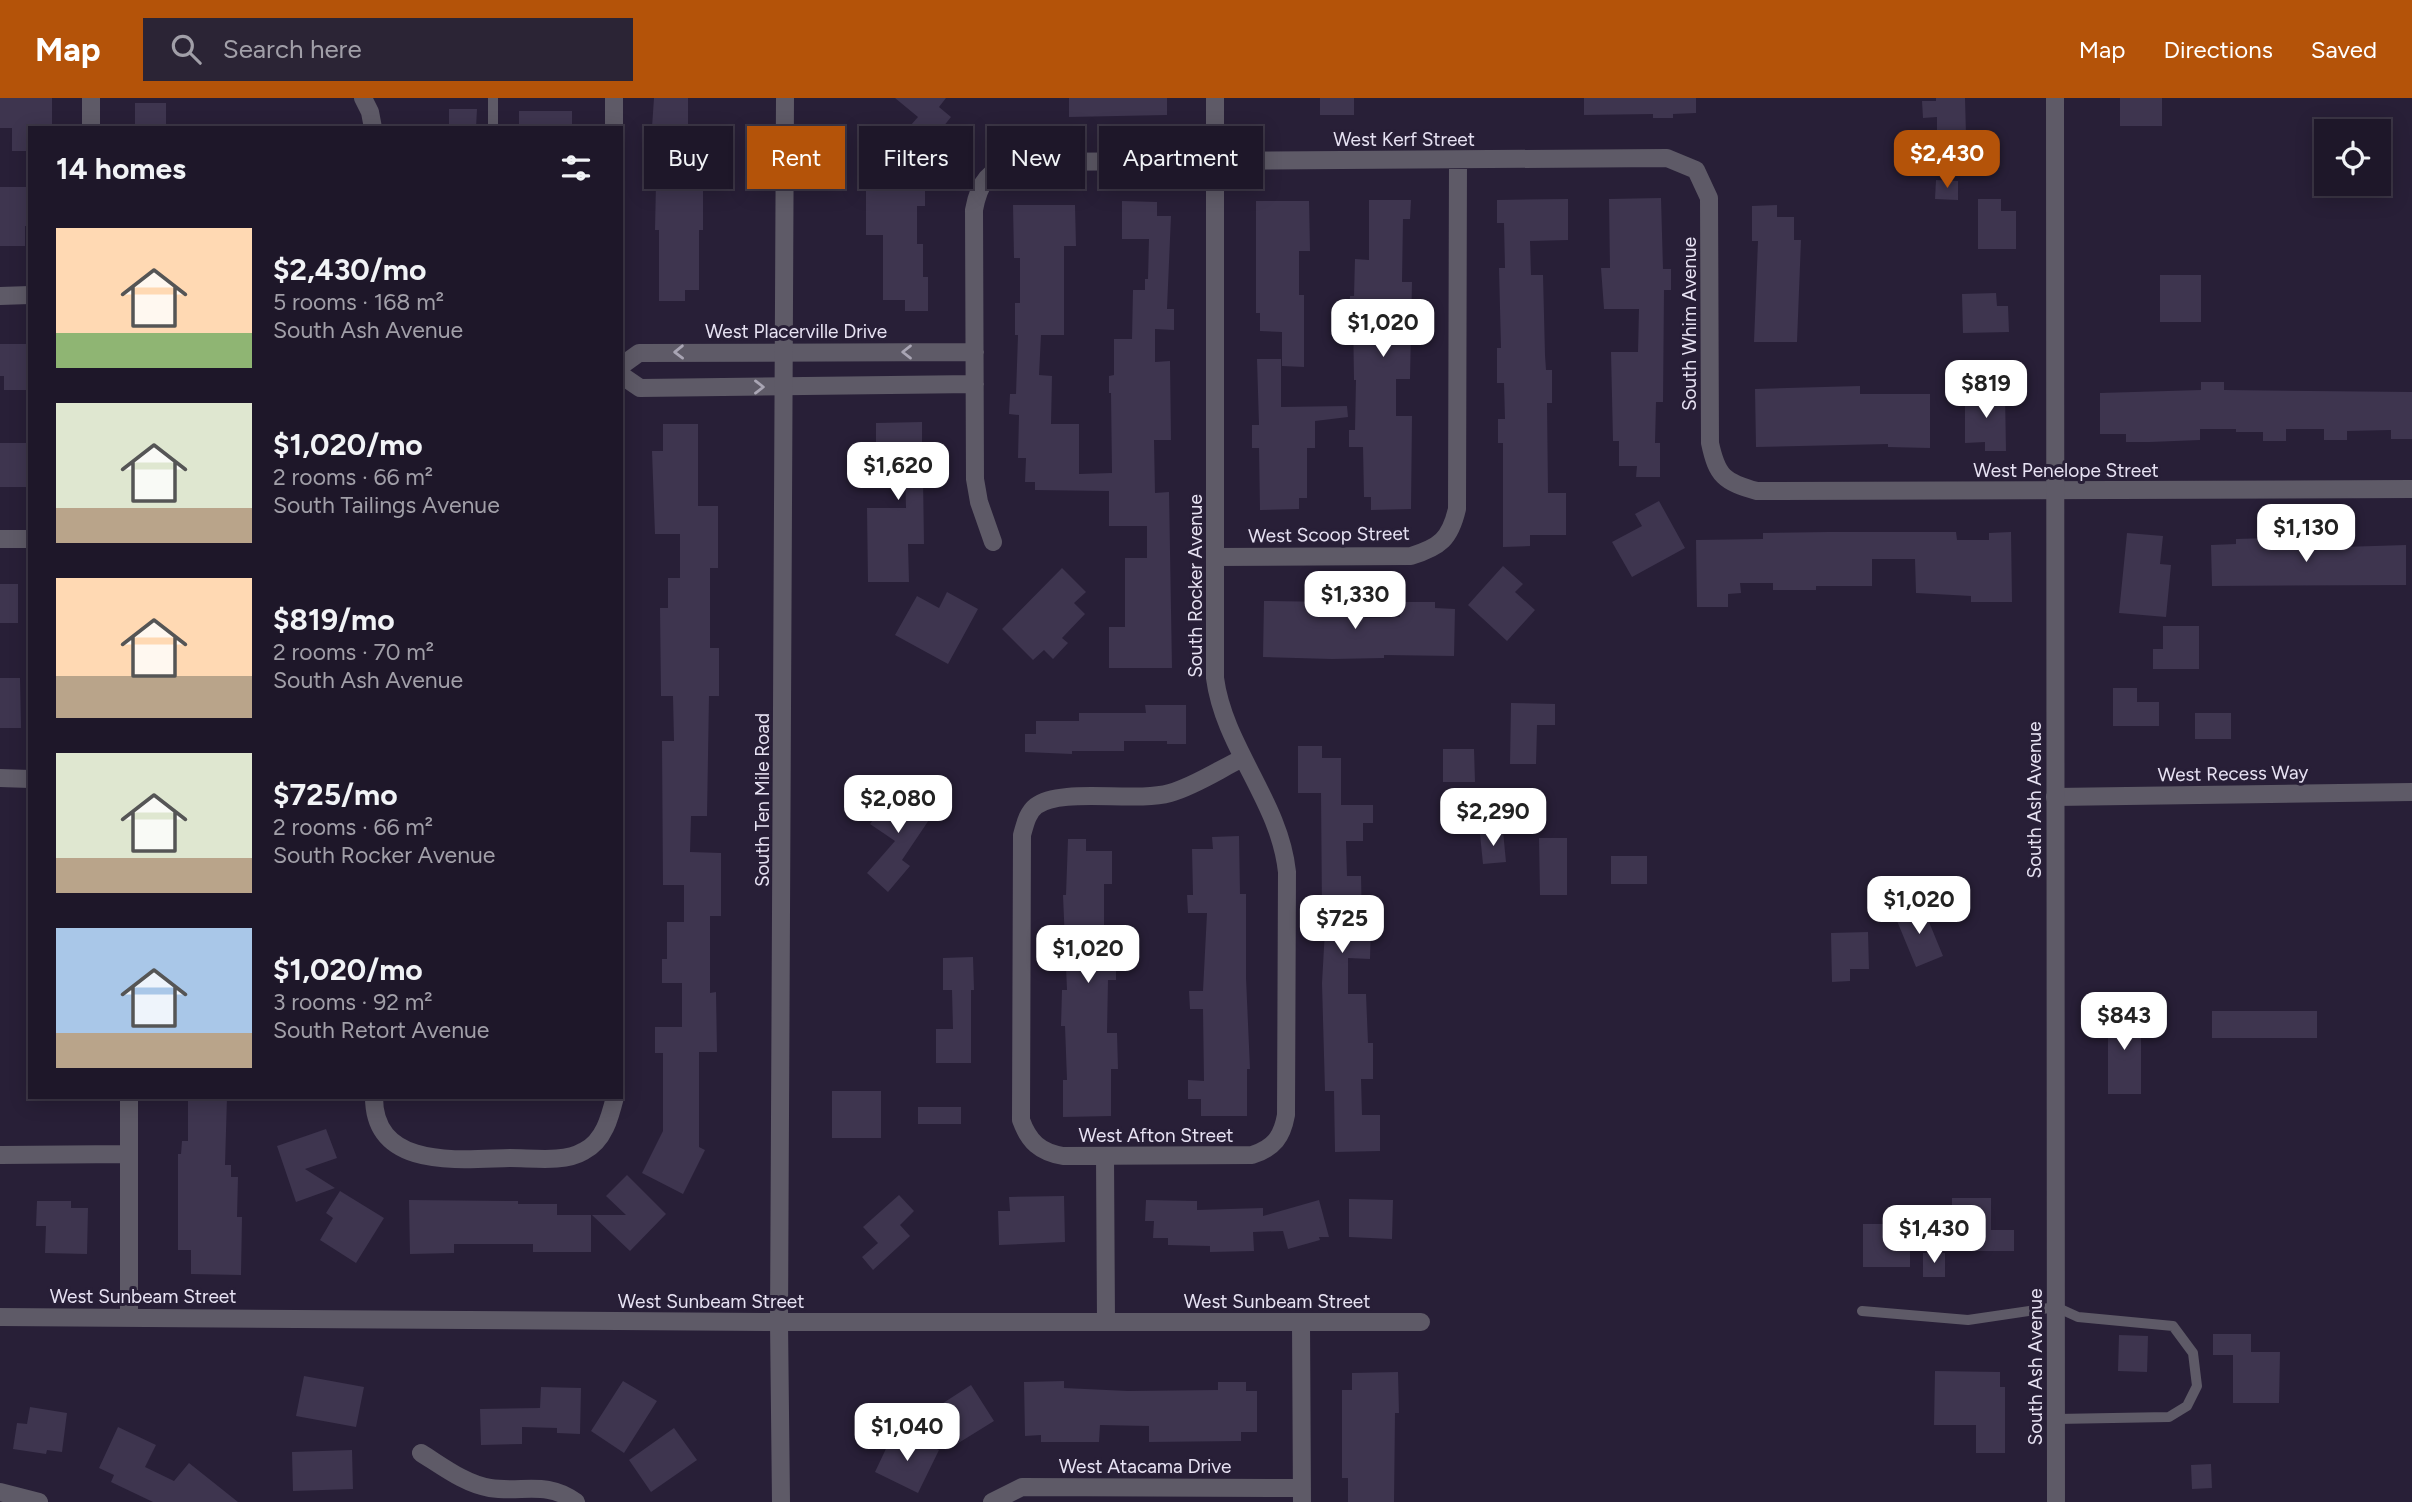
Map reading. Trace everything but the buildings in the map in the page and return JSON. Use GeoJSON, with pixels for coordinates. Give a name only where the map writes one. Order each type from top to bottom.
{"type":"FeatureCollection","features":[{"type":"Feature","properties":{"kind":"street"},"geometry":{"type":"LineString","coordinates":[[91,98],[91,126]]}},
{"type":"Feature","properties":{"kind":"street"},"geometry":{"type":"LineString","coordinates":[[363,98],[373,126]]}},
{"type":"Feature","properties":{"kind":"street"},"geometry":{"type":"LineString","coordinates":[[614,98],[614,126]]}},
{"type":"Feature","properties":{"kind":"street","name":"South Ten Mile Road"},"geometry":{"type":"LineString","coordinates":[[781,1502],[779,1322],[786,387],[785,98]]}},
{"type":"Feature","properties":{"kind":"street","name":"South Rocker Avenue"},"geometry":{"type":"LineString","coordinates":[[1215,98],[1215,126]]}},
{"type":"Feature","properties":{"kind":"street","name":"South Ash Avenue"},"geometry":{"type":"LineString","coordinates":[[2055,98],[2056,1502]]}},
{"type":"Feature","properties":{"kind":"street","name":"West Kerf Street"},"geometry":{"type":"LineString","coordinates":[[1263,161],[1667,158],[1696,170]]}},
{"type":"Feature","properties":{"kind":"street","name":"West Scoop Street"},"geometry":{"type":"LineString","coordinates":[[1215,557],[1411,556],[1441,544],[1453,527],[1457,509],[1458,160]]}},
{"type":"Feature","properties":{"kind":"street","name":"West Kerf Street"},"geometry":{"type":"LineString","coordinates":[[975,352],[974,210],[978,191],[987,174],[1001,166],[1017,162],[1099,162]]}},
{"type":"Feature","properties":{"kind":"street","name":"South Whim Avenue"},"geometry":{"type":"LineString","coordinates":[[1696,170],[1704,182],[1709,198],[1710,443],[1714,463],[1723,479]]}},
{"type":"Feature","properties":{"kind":"street","name":"South Rocker Avenue"},"geometry":{"type":"LineString","coordinates":[[1216,189],[1215,678],[1217,696],[1284,846],[1287,872],[1286,1115],[1278,1141]]}},
{"type":"Feature","properties":{"kind":"street"},"geometry":{"type":"LineString","coordinates":[[0,296],[28,295]]}},
{"type":"Feature","properties":{"kind":"street"},"geometry":{"type":"LineString","coordinates":[[975,352],[975,479],[979,502],[993,542]]}},
{"type":"Feature","properties":{"kind":"street","name":"West Placerville Drive"},"geometry":{"type":"LineString","coordinates":[[623,365],[639,353],[975,352]]}},
{"type":"Feature","properties":{"kind":"street"},"geometry":{"type":"LineString","coordinates":[[623,376],[640,387],[975,384]]}},
{"type":"Feature","properties":{"kind":"street","name":"West Penelope Street"},"geometry":{"type":"LineString","coordinates":[[1723,479],[1757,491],[2412,489]]}},
{"type":"Feature","properties":{"kind":"street"},"geometry":{"type":"LineString","coordinates":[[0,539],[28,539]]}},
{"type":"Feature","properties":{"kind":"street","name":"West Afton Street"},"geometry":{"type":"LineString","coordinates":[[1243,758],[1172,793],[1144,798],[1063,797],[1035,807],[1026,821],[1022,848],[1021,1120],[1034,1143],[1046,1153],[1063,1156],[1252,1155],[1267,1151],[1278,1141]]}},
{"type":"Feature","properties":{"kind":"street"},"geometry":{"type":"LineString","coordinates":[[0,778],[28,779]]}},
{"type":"Feature","properties":{"kind":"street","name":"West Recess Way"},"geometry":{"type":"LineString","coordinates":[[2055,797],[2412,792]]}},
{"type":"Feature","properties":{"kind":"street"},"geometry":{"type":"LineString","coordinates":[[129,1099],[129,1316]]}},
{"type":"Feature","properties":{"kind":"street"},"geometry":{"type":"LineString","coordinates":[[374,1099],[379,1122],[388,1137],[407,1151],[430,1159],[557,1158],[583,1152],[597,1141],[608,1122],[614,1099]]}},
{"type":"Feature","properties":{"kind":"street"},"geometry":{"type":"LineString","coordinates":[[0,1155],[129,1154]]}},
{"type":"Feature","properties":{"kind":"street"},"geometry":{"type":"LineString","coordinates":[[1105,1156],[1107,1322]]}},
{"type":"Feature","properties":{"kind":"street","name":"West Sunbeam Street"},"geometry":{"type":"LineString","coordinates":[[0,1317],[779,1322],[1421,1322]]}},
{"type":"Feature","properties":{"kind":"street"},"geometry":{"type":"LineString","coordinates":[[1301,1322],[1302,1495]]}},
{"type":"Feature","properties":{"kind":"street"},"geometry":{"type":"LineString","coordinates":[[421,1453],[472,1483],[491,1488],[545,1488],[564,1493],[576,1502]]}},
{"type":"Feature","properties":{"kind":"street","name":"West Atacama Drive"},"geometry":{"type":"LineString","coordinates":[[992,1502],[1022,1487],[1302,1495]]}},
{"type":"Feature","properties":{"kind":"street"},"geometry":{"type":"LineString","coordinates":[[0,1492],[39,1502]]}},
{"type":"Feature","properties":{"kind":"lane"},"geometry":{"type":"LineString","coordinates":[[493,98],[493,126]]}},
{"type":"Feature","properties":{"kind":"lane"},"geometry":{"type":"LineString","coordinates":[[1862,1311],[1968,1320],[2056,1307],[2078,1317],[2173,1326],[2193,1353],[2197,1387],[2187,1405],[2169,1417],[2056,1419]]}}]}
